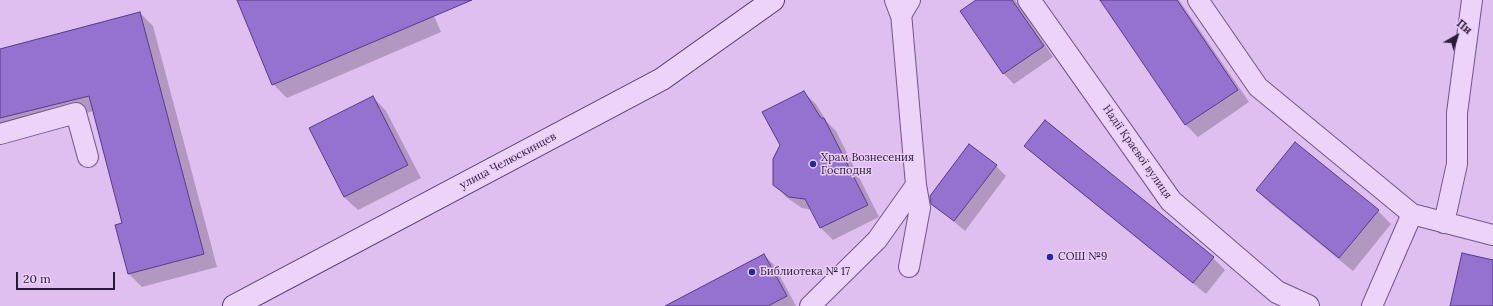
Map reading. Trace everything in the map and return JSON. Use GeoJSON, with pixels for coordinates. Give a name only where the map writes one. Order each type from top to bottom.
{"type":"FeatureCollection","features":[{"type":"Feature","properties":{"kind":"main road","name":"улица Челюскинцев"},"geometry":{"type":"LineString","coordinates":[[234,306],[662,80],[773,0]]}},
{"type":"Feature","properties":{"kind":"main road","name":"Надії Краєвої вулиця"},"geometry":{"type":"LineString","coordinates":[[1029,0],[1171,201],[1277,292],[1308,306]]}},
{"type":"Feature","properties":{"kind":"lane"},"geometry":{"type":"LineString","coordinates":[[1198,0],[1258,87],[1412,214],[1493,235]]}},
{"type":"Feature","properties":{"kind":"lane"},"geometry":{"type":"LineString","coordinates":[[1444,223],[1457,164],[1457,113],[1472,0]]}},
{"type":"Feature","properties":{"kind":"lane"},"geometry":{"type":"LineString","coordinates":[[902,4],[916,185],[920,208],[909,267]]}},
{"type":"Feature","properties":{"kind":"lane"},"geometry":{"type":"LineString","coordinates":[[0,134],[76,113],[88,157]]}},
{"type":"Feature","properties":{"kind":"lane"},"geometry":{"type":"LineString","coordinates":[[810,306],[877,240],[916,185]]}},
{"type":"Feature","properties":{"kind":"lane"},"geometry":{"type":"LineString","coordinates":[[1372,306],[1412,214]]}},
{"type":"Feature","properties":{"kind":"building"},"geometry":{"type":"Polygon","coordinates":[[[237,0],[472,0],[272,85],[237,0]]]}},
{"type":"Feature","properties":{"kind":"building"},"geometry":{"type":"Polygon","coordinates":[[[976,0],[1012,0],[1044,46],[1003,74],[960,11],[976,0]]]}},
{"type":"Feature","properties":{"kind":"building"},"geometry":{"type":"Polygon","coordinates":[[[1100,0],[1177,0],[1238,90],[1185,125],[1100,0]]]}},
{"type":"Feature","properties":{"kind":"building"},"geometry":{"type":"Polygon","coordinates":[[[140,12],[204,254],[128,274],[115,225],[122,223],[89,96],[0,118],[0,49],[140,12]]]}},
{"type":"Feature","properties":{"kind":"building","name":"Храм Вознесения Господня"},"geometry":{"type":"Polygon","coordinates":[[[804,91],[821,118],[824,118],[868,205],[820,228],[805,199],[789,197],[773,185],[773,159],[780,145],[762,112],[804,91]]]}},
{"type":"Feature","properties":{"kind":"building"},"geometry":{"type":"Polygon","coordinates":[[[373,96],[408,165],[344,197],[309,128],[373,96]]]}},
{"type":"Feature","properties":{"kind":"building"},"geometry":{"type":"Polygon","coordinates":[[[1045,120],[1214,257],[1193,283],[1024,146],[1045,120]]]}},
{"type":"Feature","properties":{"kind":"building"},"geometry":{"type":"Polygon","coordinates":[[[1295,142],[1379,210],[1339,258],[1256,190],[1295,142]]]}},
{"type":"Feature","properties":{"kind":"building"},"geometry":{"type":"Polygon","coordinates":[[[969,144],[997,165],[954,221],[931,204],[930,196],[969,144]]]}},
{"type":"Feature","properties":{"kind":"building"},"geometry":{"type":"Polygon","coordinates":[[[1462,253],[1493,260],[1493,306],[1450,306],[1462,253]]]}},
{"type":"Feature","properties":{"kind":"building","name":"Библиотека № 17"},"geometry":{"type":"Polygon","coordinates":[[[764,254],[787,296],[768,306],[665,306],[764,254]]]}},
{"type":"Feature","properties":{"kind":"place","name":"Храм Вознесения Господня"},"geometry":{"type":"Point","coordinates":[813,164]}},
{"type":"Feature","properties":{"kind":"place","name":"СОШ №9"},"geometry":{"type":"Point","coordinates":[1050,257]}},
{"type":"Feature","properties":{"kind":"place","name":"Библиотека № 17"},"geometry":{"type":"Point","coordinates":[752,272]}}]}
